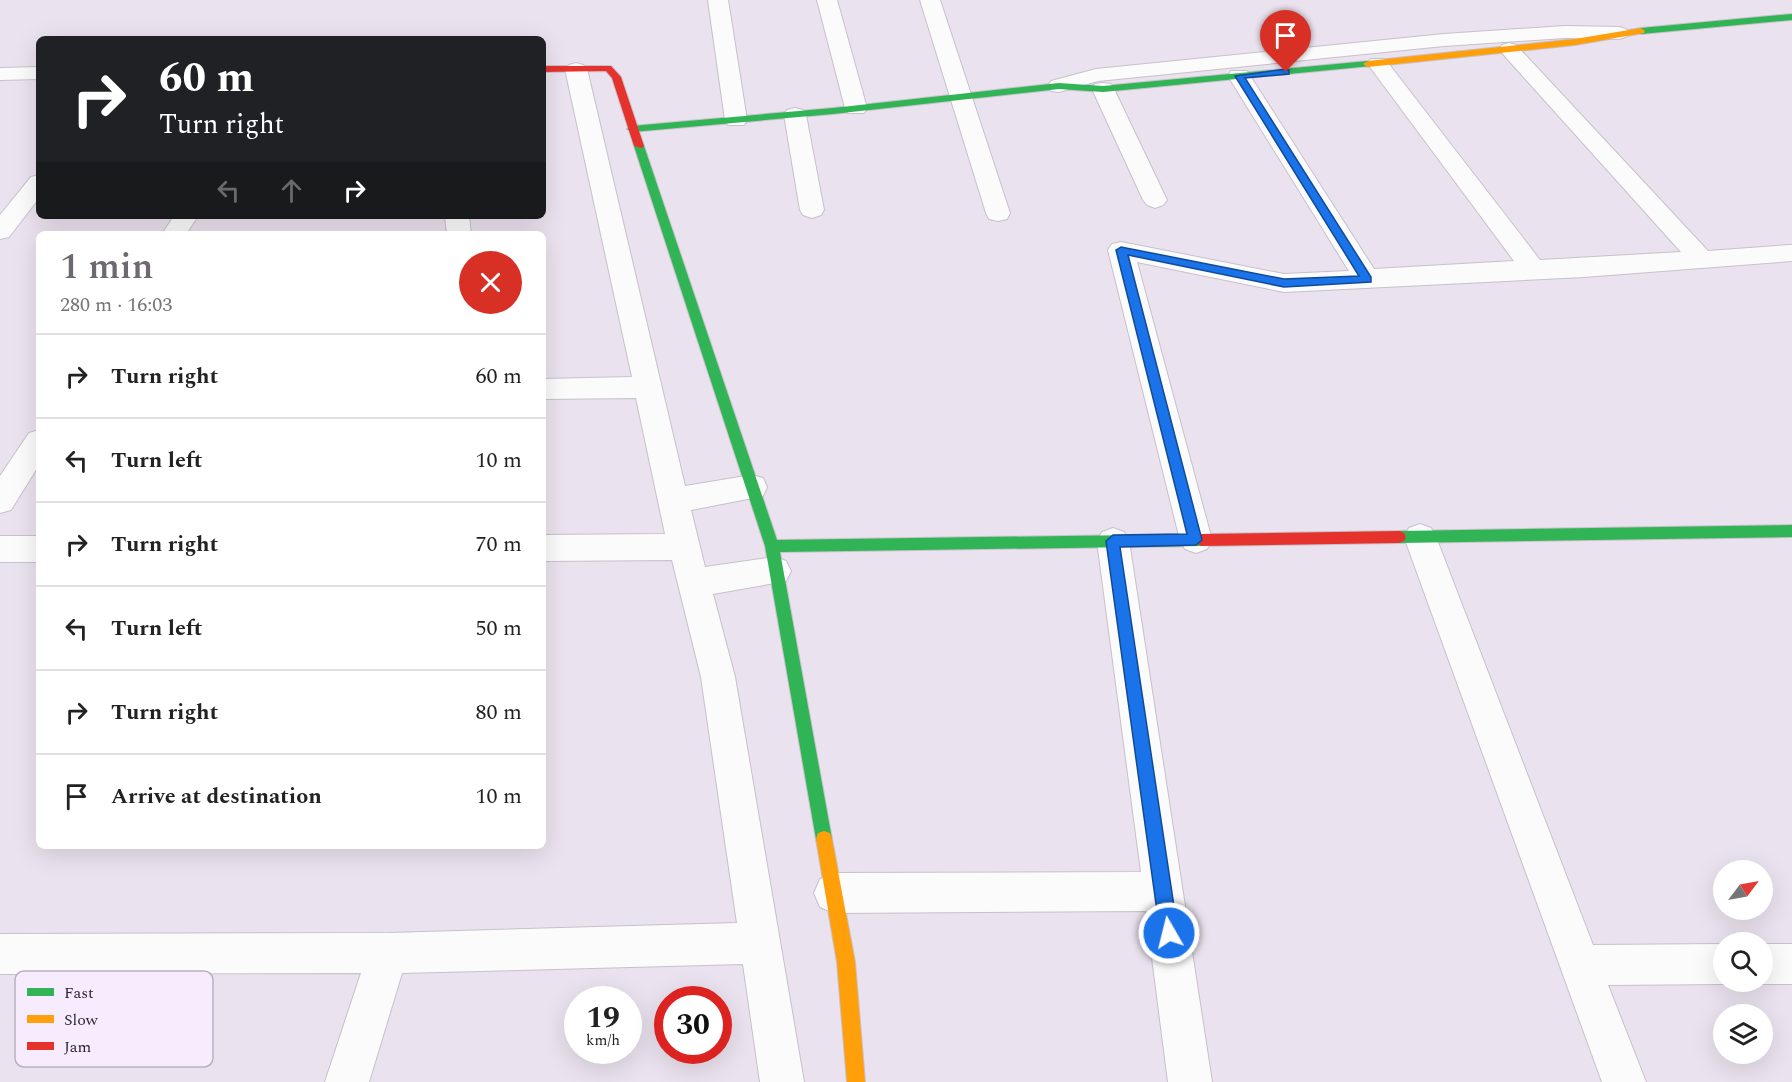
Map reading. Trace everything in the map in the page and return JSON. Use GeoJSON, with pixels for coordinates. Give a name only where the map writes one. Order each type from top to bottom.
{"type":"FeatureCollection","features":[{"type":"Feature","properties":{"kind":"street"},"geometry":{"type":"LineString","coordinates":[[718,0],[736,120]]}},
{"type":"Feature","properties":{"kind":"street"},"geometry":{"type":"LineString","coordinates":[[827,0],[856,108]]}},
{"type":"Feature","properties":{"kind":"street"},"geometry":{"type":"LineString","coordinates":[[930,0],[998,213]]}},
{"type":"Feature","properties":{"kind":"street"},"geometry":{"type":"LineString","coordinates":[[632,129],[795,115],[1059,86],[1103,89],[1378,63],[1575,42],[1619,33],[1792,17]]}},
{"type":"Feature","properties":{"kind":"street"},"geometry":{"type":"LineString","coordinates":[[1059,86],[1096,75],[1369,46],[1565,32],[1619,33]]}},
{"type":"Feature","properties":{"kind":"street"},"geometry":{"type":"LineString","coordinates":[[1509,49],[1701,259]]}},
{"type":"Feature","properties":{"kind":"street"},"geometry":{"type":"LineString","coordinates":[[1378,63],[1533,268]]}},
{"type":"Feature","properties":{"kind":"street"},"geometry":{"type":"LineString","coordinates":[[546,69],[608,68],[616,77],[752,487],[773,558],[846,962],[855,1082]]}},
{"type":"Feature","properties":{"kind":"street"},"geometry":{"type":"LineString","coordinates":[[576,69],[673,501],[718,677],[782,1082]]}},
{"type":"Feature","properties":{"kind":"street"},"geometry":{"type":"LineString","coordinates":[[0,74],[36,74]]}},
{"type":"Feature","properties":{"kind":"street"},"geometry":{"type":"LineString","coordinates":[[1239,76],[1367,279]]}},
{"type":"Feature","properties":{"kind":"street"},"geometry":{"type":"LineString","coordinates":[[1103,89],[1155,200]]}},
{"type":"Feature","properties":{"kind":"street"},"geometry":{"type":"LineString","coordinates":[[795,115],[812,210]]}},
{"type":"Feature","properties":{"kind":"street"},"geometry":{"type":"LineString","coordinates":[[0,231],[36,186]]}},
{"type":"Feature","properties":{"kind":"street"},"geometry":{"type":"LineString","coordinates":[[1196,540],[1121,250],[1284,283],[1533,268],[1584,268],[1789,253]]}},
{"type":"Feature","properties":{"kind":"street"},"geometry":{"type":"LineString","coordinates":[[546,388],[647,387]]}},
{"type":"Feature","properties":{"kind":"street"},"geometry":{"type":"LineString","coordinates":[[0,501],[36,446]]}},
{"type":"Feature","properties":{"kind":"street"},"geometry":{"type":"LineString","coordinates":[[673,501],[752,487]]}},
{"type":"Feature","properties":{"kind":"street"},"geometry":{"type":"LineString","coordinates":[[693,583],[773,558],[1113,541],[1792,531]]}},
{"type":"Feature","properties":{"kind":"street"},"geometry":{"type":"LineString","coordinates":[[1420,537],[1624,1082]]}},
{"type":"Feature","properties":{"kind":"street"},"geometry":{"type":"LineString","coordinates":[[1113,541],[1190,1082]]}},
{"type":"Feature","properties":{"kind":"street"},"geometry":{"type":"LineString","coordinates":[[546,548],[684,547]]}},
{"type":"Feature","properties":{"kind":"street"},"geometry":{"type":"LineString","coordinates":[[0,549],[36,549]]}},
{"type":"Feature","properties":{"kind":"street"},"geometry":{"type":"LineString","coordinates":[[834,893],[1163,891]]}},
{"type":"Feature","properties":{"kind":"street"},"geometry":{"type":"LineString","coordinates":[[0,954],[388,953],[760,943]]}},
{"type":"Feature","properties":{"kind":"street"},"geometry":{"type":"LineString","coordinates":[[347,1082],[388,953]]}},
{"type":"Feature","properties":{"kind":"street"},"geometry":{"type":"LineString","coordinates":[[1579,965],[1713,964]]}},
{"type":"Feature","properties":{"kind":"street"},"geometry":{"type":"LineString","coordinates":[[1773,964],[1792,964]]}},
{"type":"Feature","properties":{"kind":"traffic: fast"},"geometry":{"type":"LineString","coordinates":[[1641,31],[1792,17]]}},
{"type":"Feature","properties":{"kind":"traffic: fast"},"geometry":{"type":"LineString","coordinates":[[632,129],[833,111],[1059,86],[1103,89],[1368,64]]}},
{"type":"Feature","properties":{"kind":"traffic: fast"},"geometry":{"type":"LineString","coordinates":[[639,146],[772,546],[824,839]]}},
{"type":"Feature","properties":{"kind":"traffic: fast"},"geometry":{"type":"LineString","coordinates":[[1399,537],[1792,531]]}},
{"type":"Feature","properties":{"kind":"traffic: fast"},"geometry":{"type":"LineString","coordinates":[[772,546],[1202,540]]}},
{"type":"Feature","properties":{"kind":"traffic: slow"},"geometry":{"type":"LineString","coordinates":[[1368,64],[1575,42],[1641,31]]}},
{"type":"Feature","properties":{"kind":"traffic: slow"},"geometry":{"type":"LineString","coordinates":[[824,839],[846,962],[856,1082]]}},
{"type":"Feature","properties":{"kind":"traffic: jam"},"geometry":{"type":"LineString","coordinates":[[546,69],[608,68],[616,77],[639,146]]}},
{"type":"Feature","properties":{"kind":"traffic: jam"},"geometry":{"type":"LineString","coordinates":[[1202,540],[1399,537]]}},
{"type":"Feature","properties":{"kind":"route"},"geometry":{"type":"LineString","coordinates":[[1169,933],[1113,541],[1196,540],[1121,250],[1284,283],[1367,279],[1239,76],[1286,72]]}}]}
